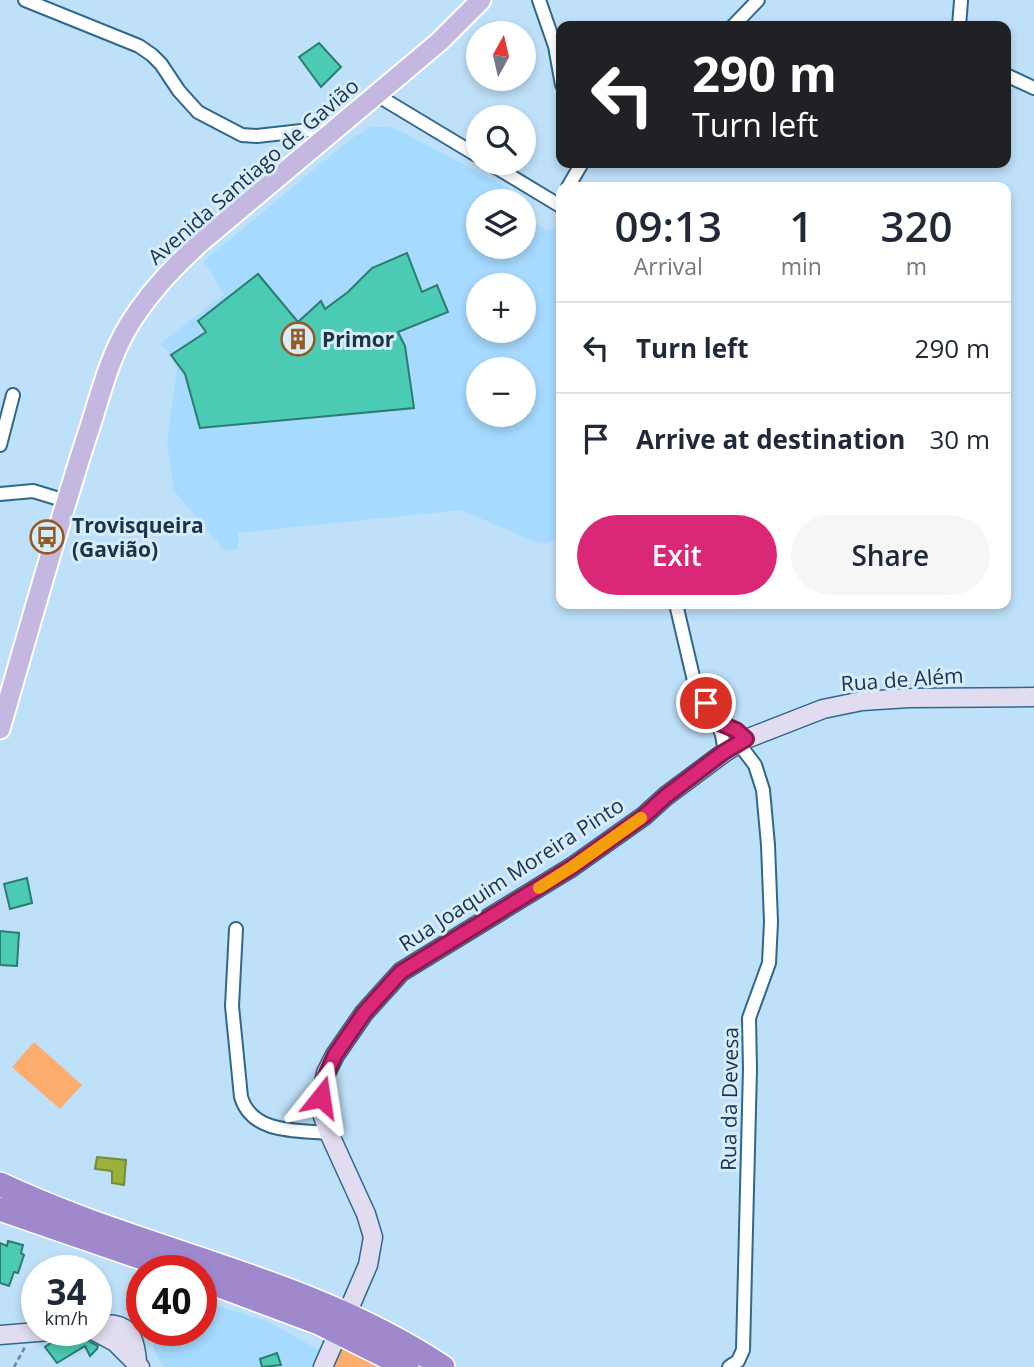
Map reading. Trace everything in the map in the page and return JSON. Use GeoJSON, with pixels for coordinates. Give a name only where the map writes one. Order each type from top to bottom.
{"type":"FeatureCollection","features":[{"type":"Feature","properties":{"kind":"highway"},"geometry":{"type":"LineString","coordinates":[[0,1184],[86,1221],[245,1274],[315,1301],[358,1320],[443,1367]]}},
{"type":"Feature","properties":{"kind":"highway"},"geometry":{"type":"LineString","coordinates":[[0,1209],[133,1255]]}},
{"type":"Feature","properties":{"kind":"highway"},"geometry":{"type":"LineString","coordinates":[[217,1285],[319,1323],[407,1367]]}},
{"type":"Feature","properties":{"kind":"main road","name":"Avenida Santiago de Gavião"},"geometry":{"type":"LineString","coordinates":[[0,729],[66,501],[119,344],[145,299],[183,258],[462,21],[481,0]]}},
{"type":"Feature","properties":{"kind":"street"},"geometry":{"type":"LineString","coordinates":[[25,0],[139,47],[152,55],[198,112],[242,135],[257,136],[337,127]]}},
{"type":"Feature","properties":{"kind":"street"},"geometry":{"type":"LineString","coordinates":[[539,0],[556,52]]}},
{"type":"Feature","properties":{"kind":"street"},"geometry":{"type":"LineString","coordinates":[[738,21],[758,0]]}},
{"type":"Feature","properties":{"kind":"street"},"geometry":{"type":"LineString","coordinates":[[959,21],[960,0]]}},
{"type":"Feature","properties":{"kind":"street"},"geometry":{"type":"LineString","coordinates":[[1011,77],[1034,88]]}},
{"type":"Feature","properties":{"kind":"street"},"geometry":{"type":"LineString","coordinates":[[375,94],[466,149]]}},
{"type":"Feature","properties":{"kind":"street"},"geometry":{"type":"LineString","coordinates":[[510,175],[556,201]]}},
{"type":"Feature","properties":{"kind":"street"},"geometry":{"type":"LineString","coordinates":[[0,444],[13,395]]}},
{"type":"Feature","properties":{"kind":"street"},"geometry":{"type":"LineString","coordinates":[[0,494],[33,491],[66,501]]}},
{"type":"Feature","properties":{"kind":"street"},"geometry":{"type":"LineString","coordinates":[[677,609],[695,685],[722,735],[736,745]]}},
{"type":"Feature","properties":{"kind":"street","name":"Rua de Além"},"geometry":{"type":"LineString","coordinates":[[736,745],[823,709],[862,701],[1034,697]]}},
{"type":"Feature","properties":{"kind":"street"},"geometry":{"type":"LineString","coordinates":[[717,722],[736,730],[736,745]]}},
{"type":"Feature","properties":{"kind":"street","name":"Rua Joaquim Moreira Pinto"},"geometry":{"type":"LineString","coordinates":[[352,1302],[368,1265],[373,1237],[366,1214],[328,1133],[320,1104],[324,1080],[335,1055],[364,1013],[387,986],[411,965],[572,867],[736,745]]}},
{"type":"Feature","properties":{"kind":"street","name":"Rua da Devesa"},"geometry":{"type":"LineString","coordinates":[[729,1367],[742,1356],[743,1339],[750,1069],[748,1029],[752,1009],[768,969],[771,950],[768,845],[763,790],[755,765],[736,745]]}},
{"type":"Feature","properties":{"kind":"street"},"geometry":{"type":"LineString","coordinates":[[236,929],[232,1006],[241,1097],[246,1110],[266,1125],[328,1133]]}},
{"type":"Feature","properties":{"kind":"street"},"geometry":{"type":"LineString","coordinates":[[114,1332],[131,1335],[139,1365]]}},
{"type":"Feature","properties":{"kind":"street"},"geometry":{"type":"LineString","coordinates":[[0,1335],[21,1334]]}},
{"type":"Feature","properties":{"kind":"street"},"geometry":{"type":"LineString","coordinates":[[323,1367],[334,1342]]}},
{"type":"Feature","properties":{"kind":"path"},"geometry":{"type":"LineString","coordinates":[[14,1367],[26,1346]]}},
{"type":"Feature","properties":{"kind":"shaded area","name":"Primor"},"geometry":{"type":"Polygon","coordinates":[[[371,127],[390,127],[406,134],[466,166],[466,175],[484,175],[510,189],[466,189],[466,259],[536,259],[536,224],[548,231],[556,227],[556,540],[540,544],[461,510],[238,533],[238,549],[224,550],[174,491],[167,442],[177,370],[171,355],[160,344],[224,294],[204,261],[352,138],[371,127]]]}},
{"type":"Feature","properties":{"kind":"shaded area"},"geometry":{"type":"Polygon","coordinates":[[[34,1042],[82,1085],[60,1109],[12,1067],[34,1042]]]}},
{"type":"Feature","properties":{"kind":"shaded area"},"geometry":{"type":"Polygon","coordinates":[[[97,1157],[126,1160],[124,1185],[112,1183],[112,1171],[95,1169],[97,1157]]]}},
{"type":"Feature","properties":{"kind":"shaded area"},"geometry":{"type":"Polygon","coordinates":[[[217,1306],[266,1321],[319,1350],[312,1367],[163,1367],[154,1346],[217,1346],[217,1306]]]}},
{"type":"Feature","properties":{"kind":"shaded area"},"geometry":{"type":"Polygon","coordinates":[[[343,1348],[395,1367],[333,1367],[343,1348]]]}},
{"type":"Feature","properties":{"kind":"building"},"geometry":{"type":"Polygon","coordinates":[[[319,43],[341,67],[321,87],[299,57],[319,43]]]}},
{"type":"Feature","properties":{"kind":"building","name":"Primor"},"geometry":{"type":"Polygon","coordinates":[[[407,253],[422,292],[437,285],[448,312],[398,332],[405,346],[414,408],[200,428],[185,374],[171,355],[206,332],[198,321],[258,274],[298,322],[321,301],[325,309],[348,292],[372,268],[407,253]]]}},
{"type":"Feature","properties":{"kind":"building"},"geometry":{"type":"Polygon","coordinates":[[[27,878],[32,903],[10,909],[4,884],[27,878]]]}},
{"type":"Feature","properties":{"kind":"building"},"geometry":{"type":"Polygon","coordinates":[[[0,931],[19,933],[17,966],[0,965],[0,931]]]}},
{"type":"Feature","properties":{"kind":"building"},"geometry":{"type":"Polygon","coordinates":[[[8,1241],[23,1245],[21,1253],[24,1255],[21,1255],[18,1273],[14,1272],[9,1286],[0,1283],[0,1243],[7,1246],[8,1241]]]}},
{"type":"Feature","properties":{"kind":"building"},"geometry":{"type":"Polygon","coordinates":[[[46,1346],[85,1346],[57,1363],[46,1346]]]}},
{"type":"Feature","properties":{"kind":"building"},"geometry":{"type":"Polygon","coordinates":[[[85,1346],[98,1346],[97,1349],[90,1356],[85,1346]]]}},
{"type":"Feature","properties":{"kind":"building"},"geometry":{"type":"Polygon","coordinates":[[[277,1353],[281,1365],[262,1367],[260,1359],[277,1353]]]}},
{"type":"Feature","properties":{"kind":"slow traffic"},"geometry":{"type":"LineString","coordinates":[[539,888],[641,818]]}},
{"type":"Feature","properties":{"kind":"place","name":"Primor"},"geometry":{"type":"Point","coordinates":[298,339]}},
{"type":"Feature","properties":{"kind":"place","name":"Trovisqueira (Gavião)"},"geometry":{"type":"Point","coordinates":[47,537]}},
{"type":"Feature","properties":{"kind":"route"},"geometry":{"type":"LineString","coordinates":[[321,1097],[324,1080],[335,1055],[364,1013],[401,972],[572,867],[644,816],[724,752],[746,739],[736,730],[717,722],[706,703]]}}]}
